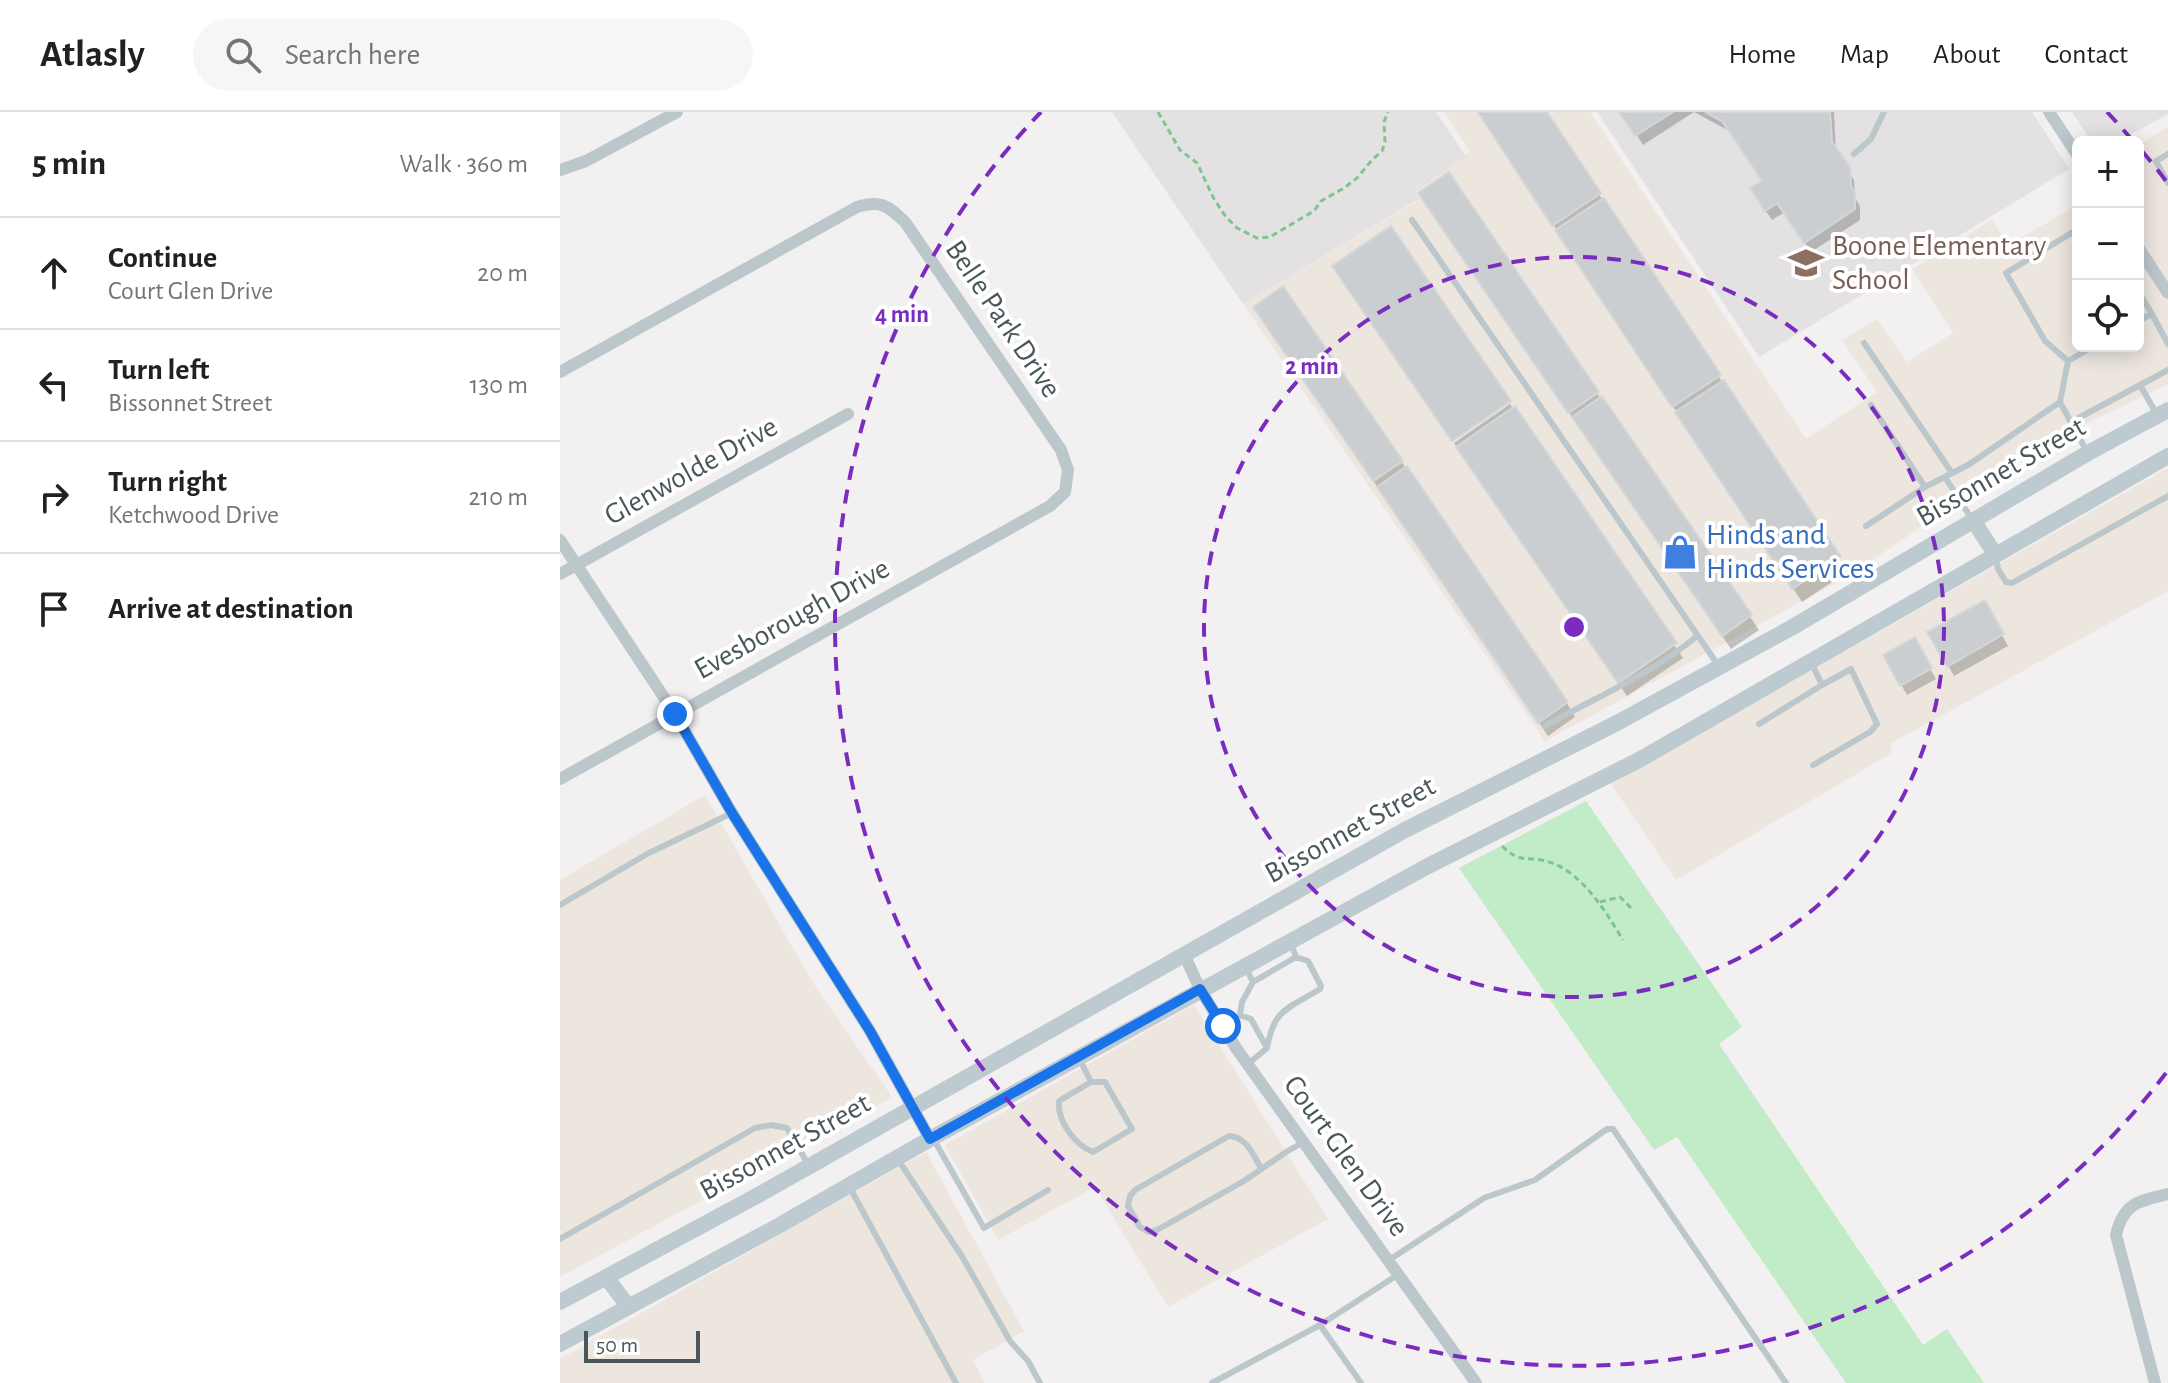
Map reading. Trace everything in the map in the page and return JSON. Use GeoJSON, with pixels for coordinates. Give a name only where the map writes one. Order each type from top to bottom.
{"type":"FeatureCollection","features":[{"type":"Feature","properties":{"kind":"main road","name":"Bissonnet Street"},"geometry":{"type":"LineString","coordinates":[[560,1302],[809,1166],[1405,830],[1615,724],[1791,628],[2163,412]]}},
{"type":"Feature","properties":{"kind":"main road"},"geometry":{"type":"LineString","coordinates":[[560,1344],[1200,989],[1245,965],[1293,949],[1428,866],[1639,760],[2168,456]]}},
{"type":"Feature","properties":{"kind":"main road"},"geometry":{"type":"LineString","coordinates":[[1973,520],[1995,554]]}},
{"type":"Feature","properties":{"kind":"main road"},"geometry":{"type":"LineString","coordinates":[[606,1277],[628,1306]]}},
{"type":"Feature","properties":{"kind":"street"},"geometry":{"type":"LineString","coordinates":[[2049,112],[2072,147]]}},
{"type":"Feature","properties":{"kind":"street"},"geometry":{"type":"LineString","coordinates":[[560,170],[586,161],[674,113]]}},
{"type":"Feature","properties":{"kind":"street","name":"Belle Park Drive"},"geometry":{"type":"LineString","coordinates":[[560,372],[857,207],[873,202],[890,207],[905,222],[1061,450],[1068,470],[1065,492],[1050,506],[967,552]]}},
{"type":"Feature","properties":{"kind":"street"},"geometry":{"type":"LineString","coordinates":[[2144,256],[2168,293]]}},
{"type":"Feature","properties":{"kind":"street","name":"Glenwolde Drive"},"geometry":{"type":"LineString","coordinates":[[560,574],[848,414]]}},
{"type":"Feature","properties":{"kind":"street"},"geometry":{"type":"LineString","coordinates":[[560,540],[675,714],[732,813],[870,1031],[932,1138]]}},
{"type":"Feature","properties":{"kind":"street","name":"Evesborough Drive"},"geometry":{"type":"LineString","coordinates":[[560,779],[967,552]]}},
{"type":"Feature","properties":{"kind":"street","name":"Court Glen Drive"},"geometry":{"type":"LineString","coordinates":[[1184,954],[1200,989],[1248,1064],[1476,1383]]}},
{"type":"Feature","properties":{"kind":"street"},"geometry":{"type":"LineString","coordinates":[[2155,1383],[2116,1235],[2119,1221],[2127,1208],[2168,1194]]}},
{"type":"Feature","properties":{"kind":"lane"},"geometry":{"type":"LineString","coordinates":[[1854,154],[1871,139],[1884,112]]}},
{"type":"Feature","properties":{"kind":"lane"},"geometry":{"type":"LineString","coordinates":[[2168,154],[2156,161],[2168,183]]}},
{"type":"Feature","properties":{"kind":"lane"},"geometry":{"type":"LineString","coordinates":[[1412,220],[1719,667]]}},
{"type":"Feature","properties":{"kind":"lane"},"geometry":{"type":"LineString","coordinates":[[2068,361],[2045,341],[2006,273],[2072,233]]}},
{"type":"Feature","properties":{"kind":"lane"},"geometry":{"type":"LineString","coordinates":[[2144,301],[2168,344]]}},
{"type":"Feature","properties":{"kind":"lane"},"geometry":{"type":"LineString","coordinates":[[2144,318],[2152,314]]}},
{"type":"Feature","properties":{"kind":"lane"},"geometry":{"type":"LineString","coordinates":[[1864,343],[1973,520]]}},
{"type":"Feature","properties":{"kind":"lane"},"geometry":{"type":"LineString","coordinates":[[2084,352],[2068,361],[2060,402],[2088,453]]}},
{"type":"Feature","properties":{"kind":"lane"},"geometry":{"type":"LineString","coordinates":[[2071,422],[2168,370]]}},
{"type":"Feature","properties":{"kind":"lane"},"geometry":{"type":"LineString","coordinates":[[2140,385],[2163,412]]}},
{"type":"Feature","properties":{"kind":"lane"},"geometry":{"type":"LineString","coordinates":[[1866,526],[1925,487],[1968,465],[2060,402]]}},
{"type":"Feature","properties":{"kind":"lane"},"geometry":{"type":"LineString","coordinates":[[1871,405],[1925,487]]}},
{"type":"Feature","properties":{"kind":"lane"},"geometry":{"type":"LineString","coordinates":[[1995,554],[1998,569],[2006,582],[2012,583],[2168,496]]}},
{"type":"Feature","properties":{"kind":"lane"},"geometry":{"type":"LineString","coordinates":[[1545,726],[1621,687],[1697,636]]}},
{"type":"Feature","properties":{"kind":"lane"},"geometry":{"type":"LineString","coordinates":[[1810,661],[1822,685]]}},
{"type":"Feature","properties":{"kind":"lane"},"geometry":{"type":"LineString","coordinates":[[1759,724],[1851,669],[1877,724],[1870,732],[1813,765]]}},
{"type":"Feature","properties":{"kind":"lane"},"geometry":{"type":"LineString","coordinates":[[560,905],[647,854],[732,813]]}},
{"type":"Feature","properties":{"kind":"lane"},"geometry":{"type":"LineString","coordinates":[[1223,1026],[1240,1015],[1242,1002],[1253,982],[1293,949],[1308,961],[1321,986],[1279,1014],[1271,1029],[1267,1048],[1248,1064]]}},
{"type":"Feature","properties":{"kind":"lane"},"geometry":{"type":"LineString","coordinates":[[1245,965],[1253,982]]}},
{"type":"Feature","properties":{"kind":"lane"},"geometry":{"type":"LineString","coordinates":[[1240,1015],[1251,1019],[1267,1048]]}},
{"type":"Feature","properties":{"kind":"lane"},"geometry":{"type":"LineString","coordinates":[[1078,1057],[1091,1082]]}},
{"type":"Feature","properties":{"kind":"lane"},"geometry":{"type":"LineString","coordinates":[[1091,1082],[1105,1082],[1132,1129],[1093,1152],[1076,1143],[1058,1111],[1059,1101],[1091,1082]]}},
{"type":"Feature","properties":{"kind":"lane"},"geometry":{"type":"LineString","coordinates":[[560,1239],[755,1128],[771,1125],[787,1128],[809,1166]]}},
{"type":"Feature","properties":{"kind":"lane"},"geometry":{"type":"LineString","coordinates":[[1389,1260],[1484,1198],[1535,1180],[1607,1129],[1613,1129],[1786,1383]]}},
{"type":"Feature","properties":{"kind":"lane"},"geometry":{"type":"LineString","coordinates":[[1261,1168],[1244,1140],[1229,1136],[1135,1190],[1128,1206],[1140,1227],[1149,1232],[1157,1230],[1244,1181],[1304,1142]]}},
{"type":"Feature","properties":{"kind":"lane"},"geometry":{"type":"LineString","coordinates":[[932,1138],[984,1228],[1048,1190]]}},
{"type":"Feature","properties":{"kind":"lane"},"geometry":{"type":"LineString","coordinates":[[897,1158],[963,1258],[1010,1341],[1028,1361],[1040,1383]]}},
{"type":"Feature","properties":{"kind":"lane"},"geometry":{"type":"LineString","coordinates":[[849,1186],[956,1383]]}},
{"type":"Feature","properties":{"kind":"lane"},"geometry":{"type":"LineString","coordinates":[[1212,1383],[1320,1325],[1399,1274]]}},
{"type":"Feature","properties":{"kind":"lane"},"geometry":{"type":"LineString","coordinates":[[1320,1325],[1361,1383]]}},
{"type":"Feature","properties":{"kind":"path"},"geometry":{"type":"LineString","coordinates":[[1158,112],[1180,150],[1197,163],[1226,217],[1237,228],[1257,238],[1270,237],[1314,211],[1321,201],[1357,178],[1382,151],[1384,122],[1388,112]]}},
{"type":"Feature","properties":{"kind":"path"},"geometry":{"type":"LineString","coordinates":[[1495,832],[1501,846],[1513,857],[1549,861],[1568,872],[1600,902],[1623,940]]}},
{"type":"Feature","properties":{"kind":"path"},"geometry":{"type":"LineString","coordinates":[[1600,902],[1620,897],[1632,909]]}},
{"type":"Feature","properties":{"kind":"shaded area"},"geometry":{"type":"Polygon","coordinates":[[[1112,112],[1436,112],[1466,156],[1414,192],[1419,199],[1243,304],[1112,112]]]}},
{"type":"Feature","properties":{"kind":"shaded area"},"geometry":{"type":"Polygon","coordinates":[[[1444,112],[1590,112],[1806,439],[1877,392],[1842,340],[1877,319],[1907,362],[1953,333],[1912,269],[1992,220],[2008,245],[2072,208],[2072,352],[2144,352],[2144,141],[2168,127],[2168,384],[2032,450],[1854,573],[1545,741],[1243,304],[1419,200],[1414,192],[1470,152],[1444,112]]]}},
{"type":"Feature","properties":{"kind":"shaded area","name":"Boone Elementary School"},"geometry":{"type":"Polygon","coordinates":[[[1597,112],[2032,112],[2069,169],[1759,357],[1597,112]]]}},
{"type":"Feature","properties":{"kind":"shaded area"},"geometry":{"type":"Polygon","coordinates":[[[2072,112],[2168,112],[2128,136],[2088,136],[2072,112]]]}},
{"type":"Feature","properties":{"kind":"shaded area"},"geometry":{"type":"Polygon","coordinates":[[[2168,468],[2168,591],[1890,744],[1892,753],[1676,880],[1611,784],[2168,468]]]}},
{"type":"Feature","properties":{"kind":"shaded area"},"geometry":{"type":"Polygon","coordinates":[[[705,795],[813,983],[892,1097],[560,1277],[560,880],[705,795]]]}},
{"type":"Feature","properties":{"kind":"shaded area"},"geometry":{"type":"Polygon","coordinates":[[[1194,1005],[1328,1219],[1168,1307],[1095,1187],[998,1240],[945,1145],[1194,1005]]]}},
{"type":"Feature","properties":{"kind":"shaded area"},"geometry":{"type":"Polygon","coordinates":[[[926,1152],[1024,1331],[973,1360],[985,1383],[560,1383],[560,1359],[926,1152]]]}},
{"type":"Feature","properties":{"kind":"green space"},"geometry":{"type":"Polygon","coordinates":[[[1586,801],[1742,1027],[1719,1044],[1923,1345],[1947,1329],[1984,1383],[1846,1383],[1677,1137],[1654,1150],[1459,868],[1586,801]]]}},
{"type":"Feature","properties":{"kind":"building"},"geometry":{"type":"Polygon","coordinates":[[[1478,112],[1547,112],[1601,193],[1552,226],[1478,112]]]}},
{"type":"Feature","properties":{"kind":"building"},"geometry":{"type":"Polygon","coordinates":[[[1619,112],[1673,112],[1635,136],[1619,112]]]}},
{"type":"Feature","properties":{"kind":"building"},"geometry":{"type":"Polygon","coordinates":[[[1705,112],[1830,112],[1832,142],[1850,167],[1855,209],[1804,243],[1777,203],[1765,211],[1750,188],[1762,181],[1722,121],[1705,112]]]}},
{"type":"Feature","properties":{"kind":"building"},"geometry":{"type":"Polygon","coordinates":[[[1449,172],[1599,392],[1568,413],[1418,193],[1449,172]]]}},
{"type":"Feature","properties":{"kind":"building"},"geometry":{"type":"Polygon","coordinates":[[[1604,198],[1721,375],[1672,407],[1555,230],[1604,198]]]}},
{"type":"Feature","properties":{"kind":"building"},"geometry":{"type":"Polygon","coordinates":[[[1391,226],[1511,401],[1452,441],[1332,266],[1391,226]]]}},
{"type":"Feature","properties":{"kind":"building"},"geometry":{"type":"Polygon","coordinates":[[[1283,286],[1403,461],[1373,481],[1253,307],[1283,286]]]}},
{"type":"Feature","properties":{"kind":"building"},"geometry":{"type":"Polygon","coordinates":[[[1724,380],[1841,557],[1792,589],[1675,412],[1724,380]]]}},
{"type":"Feature","properties":{"kind":"building"},"geometry":{"type":"Polygon","coordinates":[[[1602,396],[1752,615],[1722,636],[1572,417],[1602,396]]]}},
{"type":"Feature","properties":{"kind":"building"},"geometry":{"type":"Polygon","coordinates":[[[1515,406],[1677,643],[1618,683],[1456,447],[1515,406]]]}},
{"type":"Feature","properties":{"kind":"building"},"geometry":{"type":"Polygon","coordinates":[[[1407,466],[1568,702],[1538,723],[1377,487],[1407,466]]]}},
{"type":"Feature","properties":{"kind":"building"},"geometry":{"type":"Polygon","coordinates":[[[1985,600],[2004,634],[1947,667],[1927,632],[1985,600]]]}},
{"type":"Feature","properties":{"kind":"building"},"geometry":{"type":"Polygon","coordinates":[[[1915,637],[1932,668],[1900,686],[1883,655],[1915,637]]]}},
{"type":"Feature","properties":{"kind":"place","name":"Boone Elementary School"},"geometry":{"type":"Point","coordinates":[1806,263]}},
{"type":"Feature","properties":{"kind":"place","name":"Hinds and Hinds Services"},"geometry":{"type":"Point","coordinates":[1680,552]}},
{"type":"Feature","properties":{"kind":"route"},"geometry":{"type":"LineString","coordinates":[[675,714],[732,813],[870,1031],[930,1139],[1200,989],[1223,1026]]}}]}
